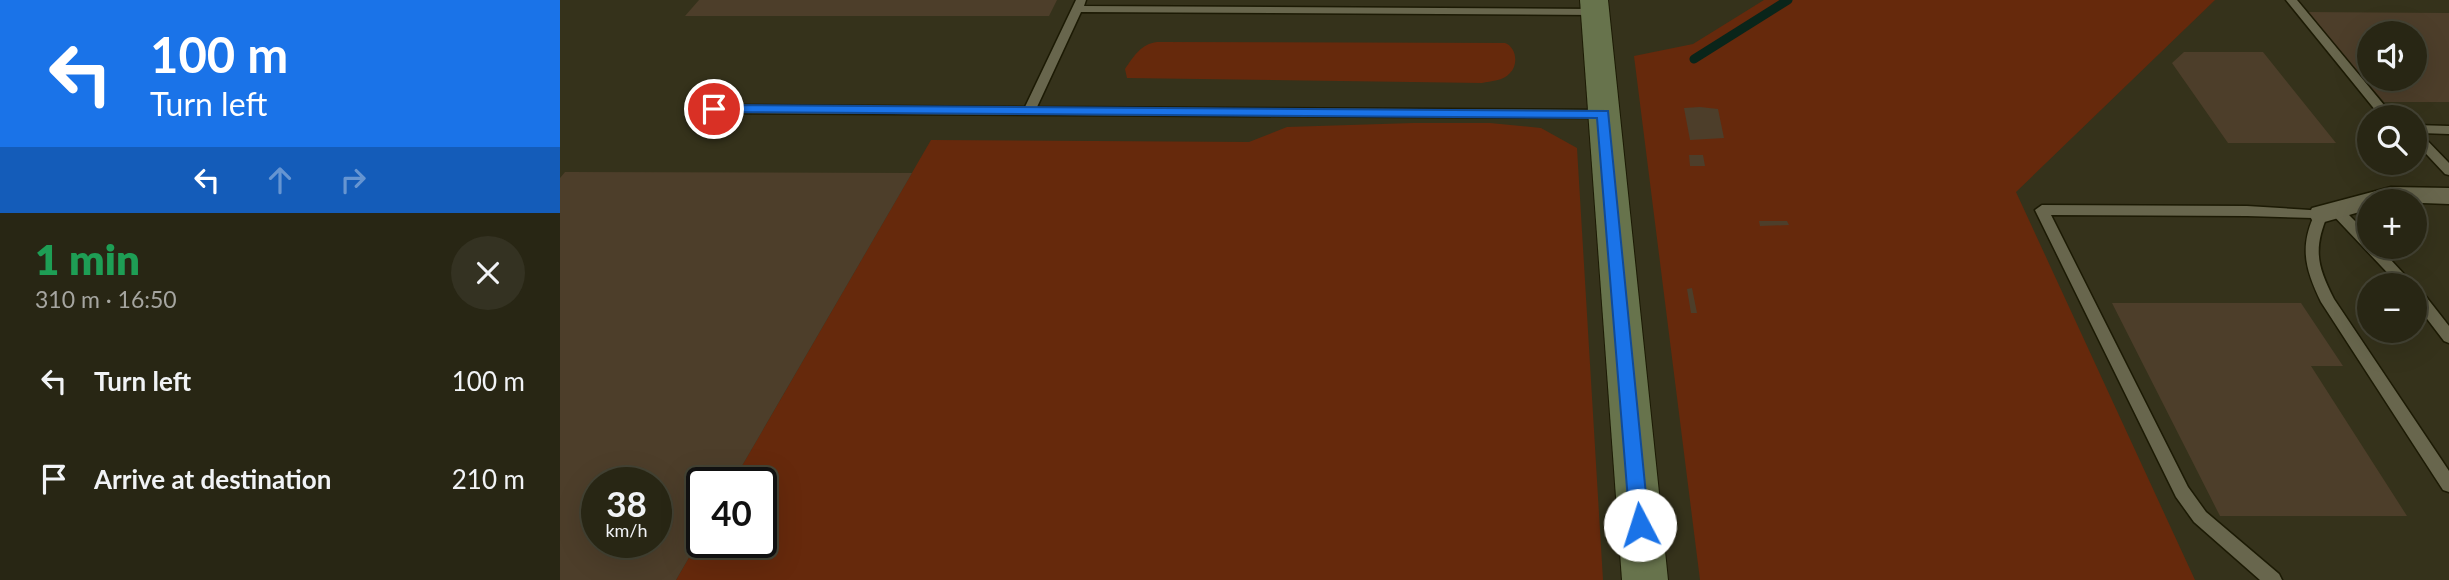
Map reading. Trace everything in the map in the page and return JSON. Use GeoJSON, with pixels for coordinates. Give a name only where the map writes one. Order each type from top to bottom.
{"type":"FeatureCollection","features":[{"type":"Feature","properties":{"kind":"street"},"geometry":{"type":"LineString","coordinates":[[1594,6],[1645,580]]}},
{"type":"Feature","properties":{"kind":"street"},"geometry":{"type":"LineString","coordinates":[[2328,212],[2391,195],[2449,196]]}},
{"type":"Feature","properties":{"kind":"lane"},"geometry":{"type":"LineString","coordinates":[[2291,0],[2378,105]]}},
{"type":"Feature","properties":{"kind":"lane"},"geometry":{"type":"LineString","coordinates":[[1029,111],[1079,4],[1594,6]]}},
{"type":"Feature","properties":{"kind":"lane"},"geometry":{"type":"LineString","coordinates":[[714,109],[1604,114]]}},
{"type":"Feature","properties":{"kind":"lane"},"geometry":{"type":"LineString","coordinates":[[2427,129],[2449,130]]}},
{"type":"Feature","properties":{"kind":"lane"},"geometry":{"type":"LineString","coordinates":[[2427,148],[2449,171]]}},
{"type":"Feature","properties":{"kind":"lane"},"geometry":{"type":"LineString","coordinates":[[2273,580],[2200,517],[2182,492],[2042,210],[2328,212],[2357,235]]}},
{"type":"Feature","properties":{"kind":"lane"},"geometry":{"type":"LineString","coordinates":[[2328,212],[2310,238],[2312,261],[2318,281],[2328,302],[2449,485]]}},
{"type":"Feature","properties":{"kind":"lane"},"geometry":{"type":"LineString","coordinates":[[2382,259],[2396,273]]}},
{"type":"Feature","properties":{"kind":"lane"},"geometry":{"type":"LineString","coordinates":[[2427,309],[2449,337]]}},
{"type":"Feature","properties":{"kind":"shaded area"},"geometry":{"type":"Polygon","coordinates":[[[1764,0],[2215,0],[2016,192],[2195,580],[1700,580],[1634,56],[1693,44],[1764,0]]]}},
{"type":"Feature","properties":{"kind":"shaded area"},"geometry":{"type":"Polygon","coordinates":[[[1157,42],[1505,43],[1514,52],[1515,65],[1504,78],[1482,83],[1127,78],[1125,69],[1135,55],[1147,45],[1157,42]]]}},
{"type":"Feature","properties":{"kind":"shaded area"},"geometry":{"type":"Polygon","coordinates":[[[1490,123],[1541,128],[1577,148],[1603,580],[676,580],[689,558],[777,558],[777,467],[741,467],[931,140],[1249,142],[1287,127],[1490,123]]]}},
{"type":"Feature","properties":{"kind":"building"},"geometry":{"type":"Polygon","coordinates":[[[699,0],[1057,0],[1049,16],[685,16],[699,0]]]}},
{"type":"Feature","properties":{"kind":"building"},"geometry":{"type":"Polygon","coordinates":[[[2306,12],[2449,13],[2449,102],[2384,102],[2374,91],[2427,91],[2427,21],[2357,21],[2357,71],[2306,12]]]}},
{"type":"Feature","properties":{"kind":"building"},"geometry":{"type":"Polygon","coordinates":[[[2184,52],[2263,52],[2336,143],[2228,143],[2172,63],[2184,52]]]}},
{"type":"Feature","properties":{"kind":"building"},"geometry":{"type":"Polygon","coordinates":[[[1684,108],[1718,109],[1724,138],[1690,140],[1684,108]]]}},
{"type":"Feature","properties":{"kind":"building"},"geometry":{"type":"Polygon","coordinates":[[[1689,155],[1703,155],[1705,166],[1690,166],[1689,155]]]}},
{"type":"Feature","properties":{"kind":"building"},"geometry":{"type":"Polygon","coordinates":[[[565,172],[912,173],[741,467],[686,467],[686,558],[689,558],[676,580],[560,580],[560,178],[565,172]]]}},
{"type":"Feature","properties":{"kind":"building"},"geometry":{"type":"Polygon","coordinates":[[[1759,221],[1787,221],[1789,225],[1760,226],[1759,221]]]}},
{"type":"Feature","properties":{"kind":"building"},"geometry":{"type":"Polygon","coordinates":[[[1692,288],[1697,313],[1691,313],[1687,289],[1692,288]]]}},
{"type":"Feature","properties":{"kind":"building"},"geometry":{"type":"Polygon","coordinates":[[[2112,303],[2301,303],[2343,366],[2311,366],[2407,516],[2220,516],[2112,303]]]}},
{"type":"Feature","properties":{"kind":"waterway"},"geometry":{"type":"LineString","coordinates":[[1694,59],[1788,0]]}},
{"type":"Feature","properties":{"kind":"route"},"geometry":{"type":"LineString","coordinates":[[714,109],[1604,114],[1640,525]]}}]}
